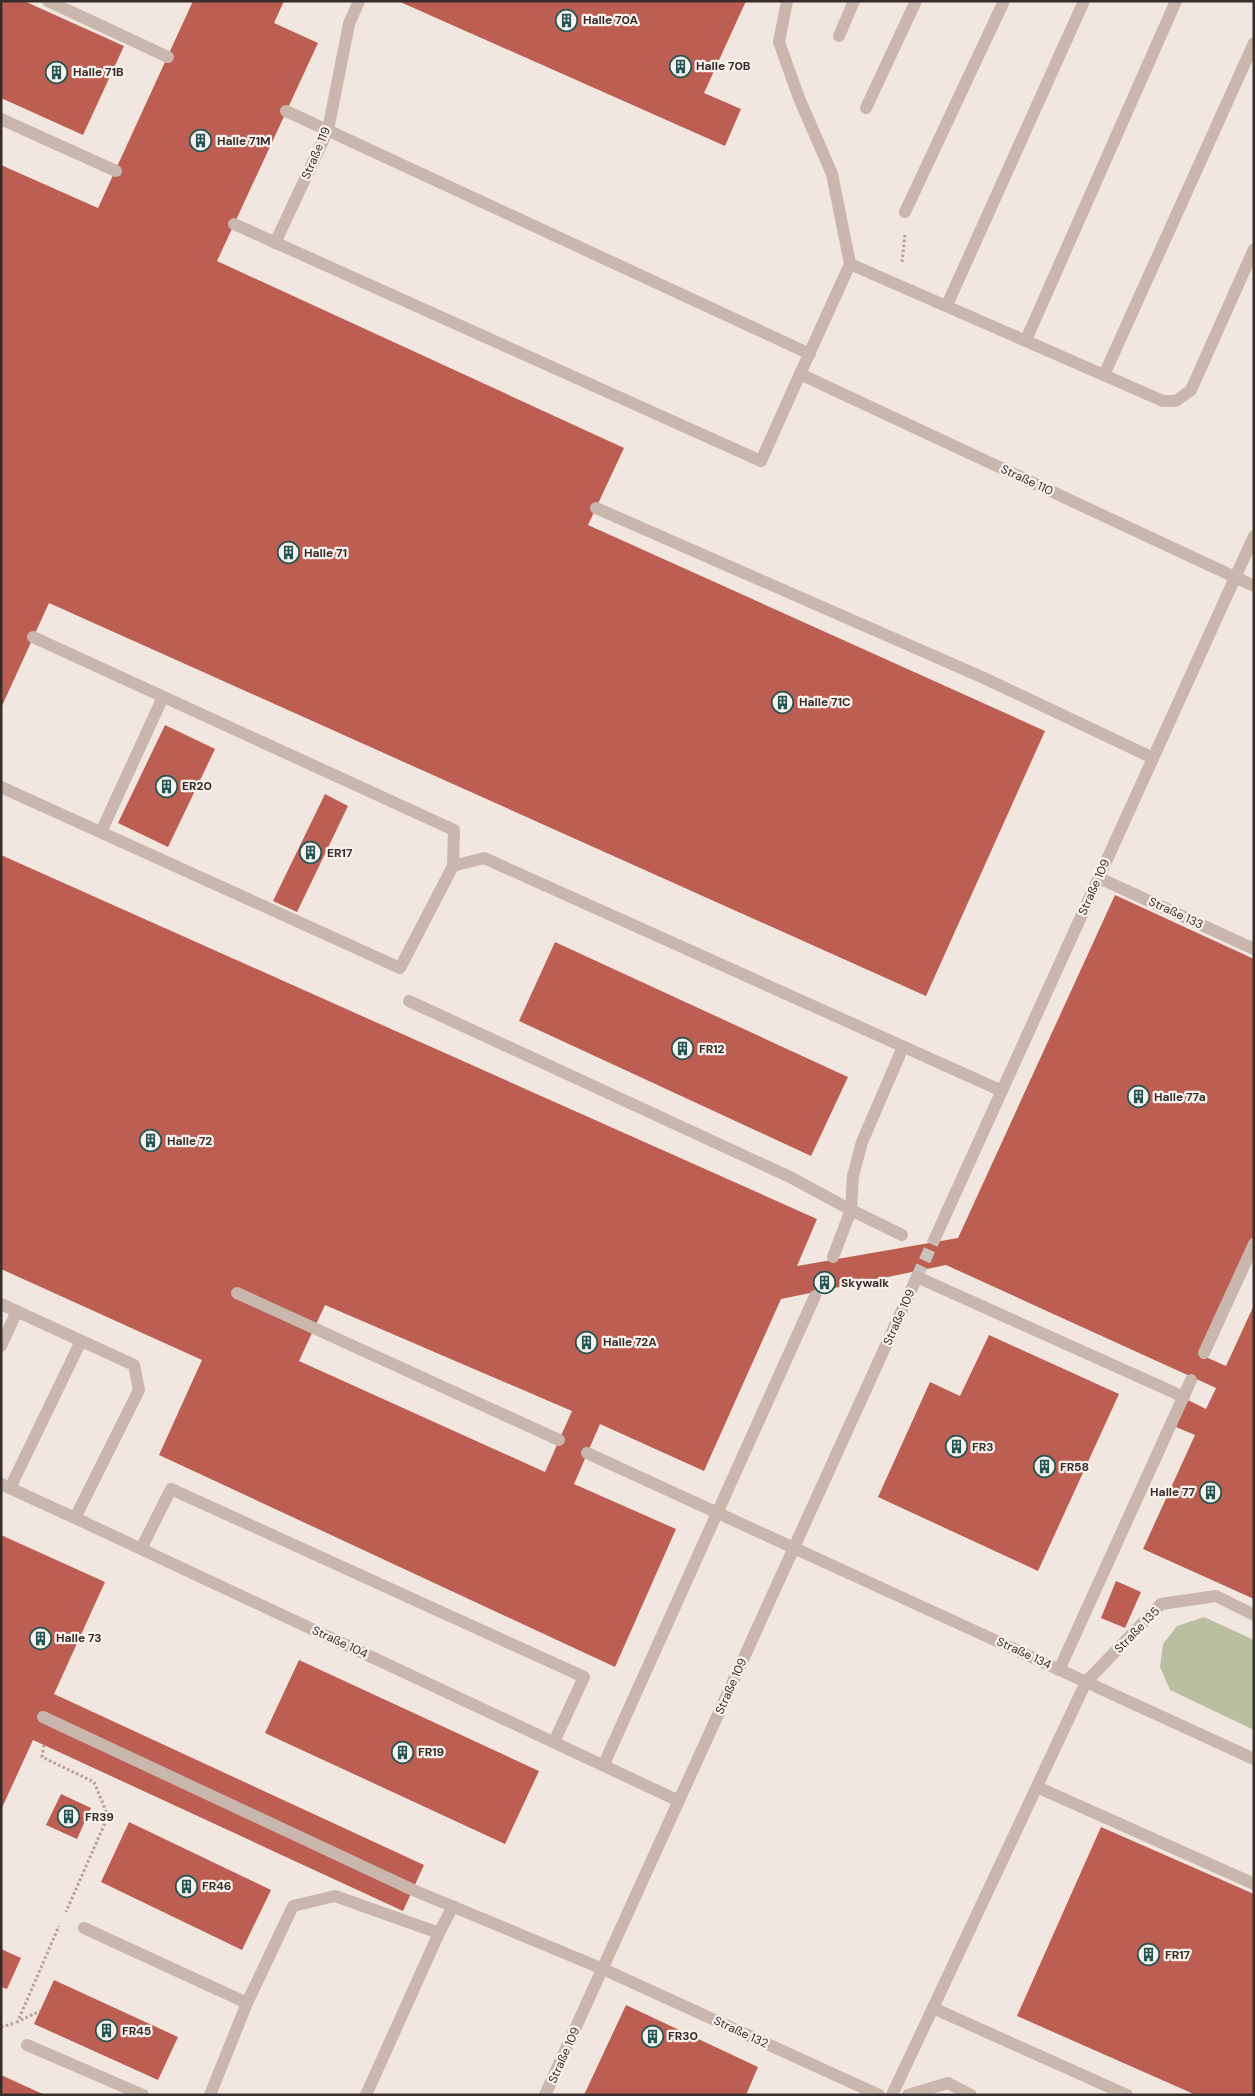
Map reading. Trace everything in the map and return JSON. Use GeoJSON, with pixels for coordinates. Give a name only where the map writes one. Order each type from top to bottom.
{"type":"FeatureCollection","features":[{"type":"Feature","properties":{"kind":"street"},"geometry":{"type":"LineString","coordinates":[[48,1],[168,57]]}},
{"type":"Feature","properties":{"kind":"street","name":"Straße 119"},"geometry":{"type":"LineString","coordinates":[[275,243],[328,130],[349,24],[359,1]]}},
{"type":"Feature","properties":{"kind":"street"},"geometry":{"type":"LineString","coordinates":[[234,224],[761,461],[850,264],[832,174],[799,98],[779,42],[787,1]]}},
{"type":"Feature","properties":{"kind":"street"},"geometry":{"type":"LineString","coordinates":[[839,36],[854,1]]}},
{"type":"Feature","properties":{"kind":"street"},"geometry":{"type":"LineString","coordinates":[[866,108],[916,1]]}},
{"type":"Feature","properties":{"kind":"street"},"geometry":{"type":"LineString","coordinates":[[905,212],[1004,1]]}},
{"type":"Feature","properties":{"kind":"street"},"geometry":{"type":"LineString","coordinates":[[947,305],[1084,1]]}},
{"type":"Feature","properties":{"kind":"street"},"geometry":{"type":"LineString","coordinates":[[1026,340],[1176,1]]}},
{"type":"Feature","properties":{"kind":"street"},"geometry":{"type":"LineString","coordinates":[[1104,375],[1254,43]]}},
{"type":"Feature","properties":{"kind":"street"},"geometry":{"type":"LineString","coordinates":[[286,111],[810,354]]}},
{"type":"Feature","properties":{"kind":"street"},"geometry":{"type":"LineString","coordinates":[[1,118],[116,171]]}},
{"type":"Feature","properties":{"kind":"street"},"geometry":{"type":"LineString","coordinates":[[850,264],[895,282],[1163,401],[1176,401],[1191,390],[1254,249]]}},
{"type":"Feature","properties":{"kind":"street","name":"Straße 110"},"geometry":{"type":"LineString","coordinates":[[800,374],[1254,586]]}},
{"type":"Feature","properties":{"kind":"street"},"geometry":{"type":"LineString","coordinates":[[596,508],[984,678],[1153,758]]}},
{"type":"Feature","properties":{"kind":"street","name":"Straße 109"},"geometry":{"type":"LineString","coordinates":[[935,1238],[1254,536]]}},
{"type":"Feature","properties":{"kind":"street"},"geometry":{"type":"LineString","coordinates":[[1,787],[400,968],[452,866],[454,830],[33,637]]}},
{"type":"Feature","properties":{"kind":"street"},"geometry":{"type":"LineString","coordinates":[[101,832],[163,697]]}},
{"type":"Feature","properties":{"kind":"street"},"geometry":{"type":"LineString","coordinates":[[452,866],[484,858],[1002,1091]]}},
{"type":"Feature","properties":{"kind":"street","name":"Straße 133"},"geometry":{"type":"LineString","coordinates":[[1099,878],[1254,949]]}},
{"type":"Feature","properties":{"kind":"street"},"geometry":{"type":"LineString","coordinates":[[409,1001],[790,1177],[902,1235]]}},
{"type":"Feature","properties":{"kind":"street"},"geometry":{"type":"LineString","coordinates":[[833,1257],[851,1210],[853,1176],[862,1142],[904,1047]]}},
{"type":"Feature","properties":{"kind":"street"},"geometry":{"type":"LineString","coordinates":[[1204,1353],[1254,1244]]}},
{"type":"Feature","properties":{"kind":"street","name":"Straße 109"},"geometry":{"type":"LineString","coordinates":[[545,2095],[917,1277],[1184,1397]]}},
{"type":"Feature","properties":{"kind":"street"},"geometry":{"type":"LineString","coordinates":[[237,1293],[559,1440]]}},
{"type":"Feature","properties":{"kind":"street"},"geometry":{"type":"LineString","coordinates":[[604,1764],[815,1296]]}},
{"type":"Feature","properties":{"kind":"street"},"geometry":{"type":"LineString","coordinates":[[1,1304],[134,1365],[140,1390],[75,1518]]}},
{"type":"Feature","properties":{"kind":"street"},"geometry":{"type":"LineString","coordinates":[[1,1346],[17,1311]]}},
{"type":"Feature","properties":{"kind":"street"},"geometry":{"type":"LineString","coordinates":[[6,1486],[81,1341]]}},
{"type":"Feature","properties":{"kind":"street"},"geometry":{"type":"LineString","coordinates":[[1059,1670],[1191,1380]]}},
{"type":"Feature","properties":{"kind":"street","name":"Straße 134"},"geometry":{"type":"LineString","coordinates":[[587,1453],[1254,1759]]}},
{"type":"Feature","properties":{"kind":"street","name":"Straße 104"},"geometry":{"type":"LineString","coordinates":[[6,1486],[604,1764],[679,1801]]}},
{"type":"Feature","properties":{"kind":"street"},"geometry":{"type":"LineString","coordinates":[[141,1549],[171,1489],[584,1677],[554,1742]]}},
{"type":"Feature","properties":{"kind":"street","name":"Straße 135"},"geometry":{"type":"LineString","coordinates":[[892,2095],[1086,1682],[1161,1604],[1216,1596],[1254,1615]]}},
{"type":"Feature","properties":{"kind":"street","name":"Straße 132"},"geometry":{"type":"LineString","coordinates":[[43,1717],[413,1890],[603,1969],[879,2095]]}},
{"type":"Feature","properties":{"kind":"street"},"geometry":{"type":"LineString","coordinates":[[1037,1787],[1254,1884]]}},
{"type":"Feature","properties":{"kind":"street"},"geometry":{"type":"LineString","coordinates":[[210,2095],[248,2003],[293,1906],[335,1896],[438,1933]]}},
{"type":"Feature","properties":{"kind":"street"},"geometry":{"type":"LineString","coordinates":[[366,2095],[438,1933],[453,1906]]}},
{"type":"Feature","properties":{"kind":"street"},"geometry":{"type":"LineString","coordinates":[[84,1928],[248,2003]]}},
{"type":"Feature","properties":{"kind":"street"},"geometry":{"type":"LineString","coordinates":[[933,2008],[1126,2095]]}},
{"type":"Feature","properties":{"kind":"street"},"geometry":{"type":"LineString","coordinates":[[27,2045],[143,2095]]}},
{"type":"Feature","properties":{"kind":"street"},"geometry":{"type":"LineString","coordinates":[[908,2095],[948,2083],[971,2095]]}},
{"type":"Feature","properties":{"kind":"path"},"geometry":{"type":"LineString","coordinates":[[895,282],[902,265],[905,212]]}},
{"type":"Feature","properties":{"kind":"path"},"geometry":{"type":"LineString","coordinates":[[44,1745],[42,1757],[94,1782]]}},
{"type":"Feature","properties":{"kind":"green space"},"geometry":{"type":"Polygon","coordinates":[[[1204,1617],[1254,1640],[1254,1730],[1170,1690],[1160,1667],[1163,1644],[1177,1626],[1204,1617]]]}},
{"type":"Feature","properties":{"kind":"building","name":"Halle 71B"},"geometry":{"type":"Polygon","coordinates":[[[1,1],[24,1],[124,46],[83,135],[1,98],[1,1]]]}},
{"type":"Feature","properties":{"kind":"building","name":"Halle 71"},"geometry":{"type":"Polygon","coordinates":[[[193,1],[284,1],[274,23],[318,43],[217,261],[624,448],[588,525],[1045,731],[926,996],[49,603],[1,708],[1,165],[98,208],[193,1]]]}},
{"type":"Feature","properties":{"kind":"building"},"geometry":{"type":"Polygon","coordinates":[[[398,1],[746,1],[704,93],[741,109],[725,146],[398,1]]]}},
{"type":"Feature","properties":{"kind":"building","name":"ER20"},"geometry":{"type":"Polygon","coordinates":[[[165,725],[215,749],[168,847],[118,823],[165,725]]]}},
{"type":"Feature","properties":{"kind":"building","name":"ER17"},"geometry":{"type":"Polygon","coordinates":[[[325,794],[348,806],[297,912],[273,901],[325,794]]]}},
{"type":"Feature","properties":{"kind":"building"},"geometry":{"type":"Polygon","coordinates":[[[1,855],[817,1219],[797,1266],[958,1238],[1115,895],[1254,959],[1254,1235],[1199,1354],[1226,1366],[1254,1305],[1254,1599],[1143,1549],[1195,1435],[1176,1427],[1188,1400],[1206,1409],[1216,1388],[946,1265],[781,1299],[704,1471],[600,1424],[574,1484],[676,1529],[615,1667],[159,1455],[202,1360],[1,1269],[1,855]],[[325,1305],[299,1361],[545,1472],[572,1411],[325,1305]]]}},
{"type":"Feature","properties":{"kind":"building","name":"FR12"},"geometry":{"type":"Polygon","coordinates":[[[555,942],[848,1077],[811,1156],[519,1021],[555,942]]]}},
{"type":"Feature","properties":{"kind":"building"},"geometry":{"type":"Polygon","coordinates":[[[989,1335],[1119,1394],[1038,1571],[878,1497],[930,1382],[960,1396],[989,1335]]]}},
{"type":"Feature","properties":{"kind":"building"},"geometry":{"type":"Polygon","coordinates":[[[1,1535],[105,1582],[54,1694],[424,1865],[403,1911],[33,1740],[1,1810],[1,1535]]]}},
{"type":"Feature","properties":{"kind":"building"},"geometry":{"type":"Polygon","coordinates":[[[1116,1581],[1141,1592],[1125,1628],[1101,1618],[1116,1581]]]}},
{"type":"Feature","properties":{"kind":"building","name":"FR19"},"geometry":{"type":"Polygon","coordinates":[[[299,1660],[539,1771],[505,1844],[265,1733],[299,1660]]]}},
{"type":"Feature","properties":{"kind":"building","name":"FR39"},"geometry":{"type":"Polygon","coordinates":[[[61,1794],[91,1808],[77,1839],[46,1825],[61,1794]]]}},
{"type":"Feature","properties":{"kind":"building","name":"FR46"},"geometry":{"type":"Polygon","coordinates":[[[129,1822],[271,1890],[242,1950],[101,1882],[129,1822]]]}},
{"type":"Feature","properties":{"kind":"building","name":"FR17"},"geometry":{"type":"Polygon","coordinates":[[[1101,1827],[1254,1894],[1254,2095],[1196,2095],[1017,2016],[1101,1827]]]}},
{"type":"Feature","properties":{"kind":"building"},"geometry":{"type":"Polygon","coordinates":[[[1,1949],[21,1958],[7,1989],[1,1987],[1,1949]]]}},
{"type":"Feature","properties":{"kind":"building","name":"FR45"},"geometry":{"type":"Polygon","coordinates":[[[54,1980],[178,2037],[158,2080],[34,2024],[54,1980]]]}},
{"type":"Feature","properties":{"kind":"building","name":"FR30"},"geometry":{"type":"Polygon","coordinates":[[[626,2005],[758,2067],[746,2095],[584,2095],[626,2005]]]}},
{"type":"Feature","properties":{"kind":"building"},"geometry":{"type":"Polygon","coordinates":[[[1,2075],[45,2095],[1,2095],[1,2075]]]}},
{"type":"Feature","properties":{"kind":"tunnel"},"geometry":{"type":"LineString","coordinates":[[917,1277],[935,1238]]}},
{"type":"Feature","properties":{"kind":"place","name":"Halle 70A"},"geometry":{"type":"Point","coordinates":[567,20]}},
{"type":"Feature","properties":{"kind":"place","name":"Halle 70B"},"geometry":{"type":"Point","coordinates":[680,66]}},
{"type":"Feature","properties":{"kind":"place","name":"Halle 71B"},"geometry":{"type":"Point","coordinates":[57,72]}},
{"type":"Feature","properties":{"kind":"place","name":"Halle 71M"},"geometry":{"type":"Point","coordinates":[201,141]}},
{"type":"Feature","properties":{"kind":"place","name":"Halle 71"},"geometry":{"type":"Point","coordinates":[288,553]}},
{"type":"Feature","properties":{"kind":"place","name":"Halle 71C"},"geometry":{"type":"Point","coordinates":[783,702]}},
{"type":"Feature","properties":{"kind":"place","name":"ER20"},"geometry":{"type":"Point","coordinates":[166,786]}},
{"type":"Feature","properties":{"kind":"place","name":"ER17"},"geometry":{"type":"Point","coordinates":[311,853]}},
{"type":"Feature","properties":{"kind":"place","name":"FR12"},"geometry":{"type":"Point","coordinates":[683,1049]}},
{"type":"Feature","properties":{"kind":"place","name":"Halle 77a"},"geometry":{"type":"Point","coordinates":[1138,1097]}},
{"type":"Feature","properties":{"kind":"place","name":"Halle 72"},"geometry":{"type":"Point","coordinates":[151,1141]}},
{"type":"Feature","properties":{"kind":"place","name":"Skywalk"},"geometry":{"type":"Point","coordinates":[825,1283]}},
{"type":"Feature","properties":{"kind":"place","name":"Halle 72A"},"geometry":{"type":"Point","coordinates":[587,1342]}},
{"type":"Feature","properties":{"kind":"place","name":"FR3"},"geometry":{"type":"Point","coordinates":[956,1447]}},
{"type":"Feature","properties":{"kind":"place","name":"FR58"},"geometry":{"type":"Point","coordinates":[1044,1467]}},
{"type":"Feature","properties":{"kind":"place","name":"Halle 77"},"geometry":{"type":"Point","coordinates":[1211,1492]}},
{"type":"Feature","properties":{"kind":"place","name":"Halle 73"},"geometry":{"type":"Point","coordinates":[40,1638]}},
{"type":"Feature","properties":{"kind":"place","name":"FR19"},"geometry":{"type":"Point","coordinates":[402,1752]}},
{"type":"Feature","properties":{"kind":"place","name":"FR39"},"geometry":{"type":"Point","coordinates":[69,1817]}},
{"type":"Feature","properties":{"kind":"place","name":"FR46"},"geometry":{"type":"Point","coordinates":[186,1886]}},
{"type":"Feature","properties":{"kind":"place","name":"FR17"},"geometry":{"type":"Point","coordinates":[1149,1955]}},
{"type":"Feature","properties":{"kind":"place","name":"FR45"},"geometry":{"type":"Point","coordinates":[106,2031]}},
{"type":"Feature","properties":{"kind":"place","name":"FR30"},"geometry":{"type":"Point","coordinates":[652,2036]}}]}
